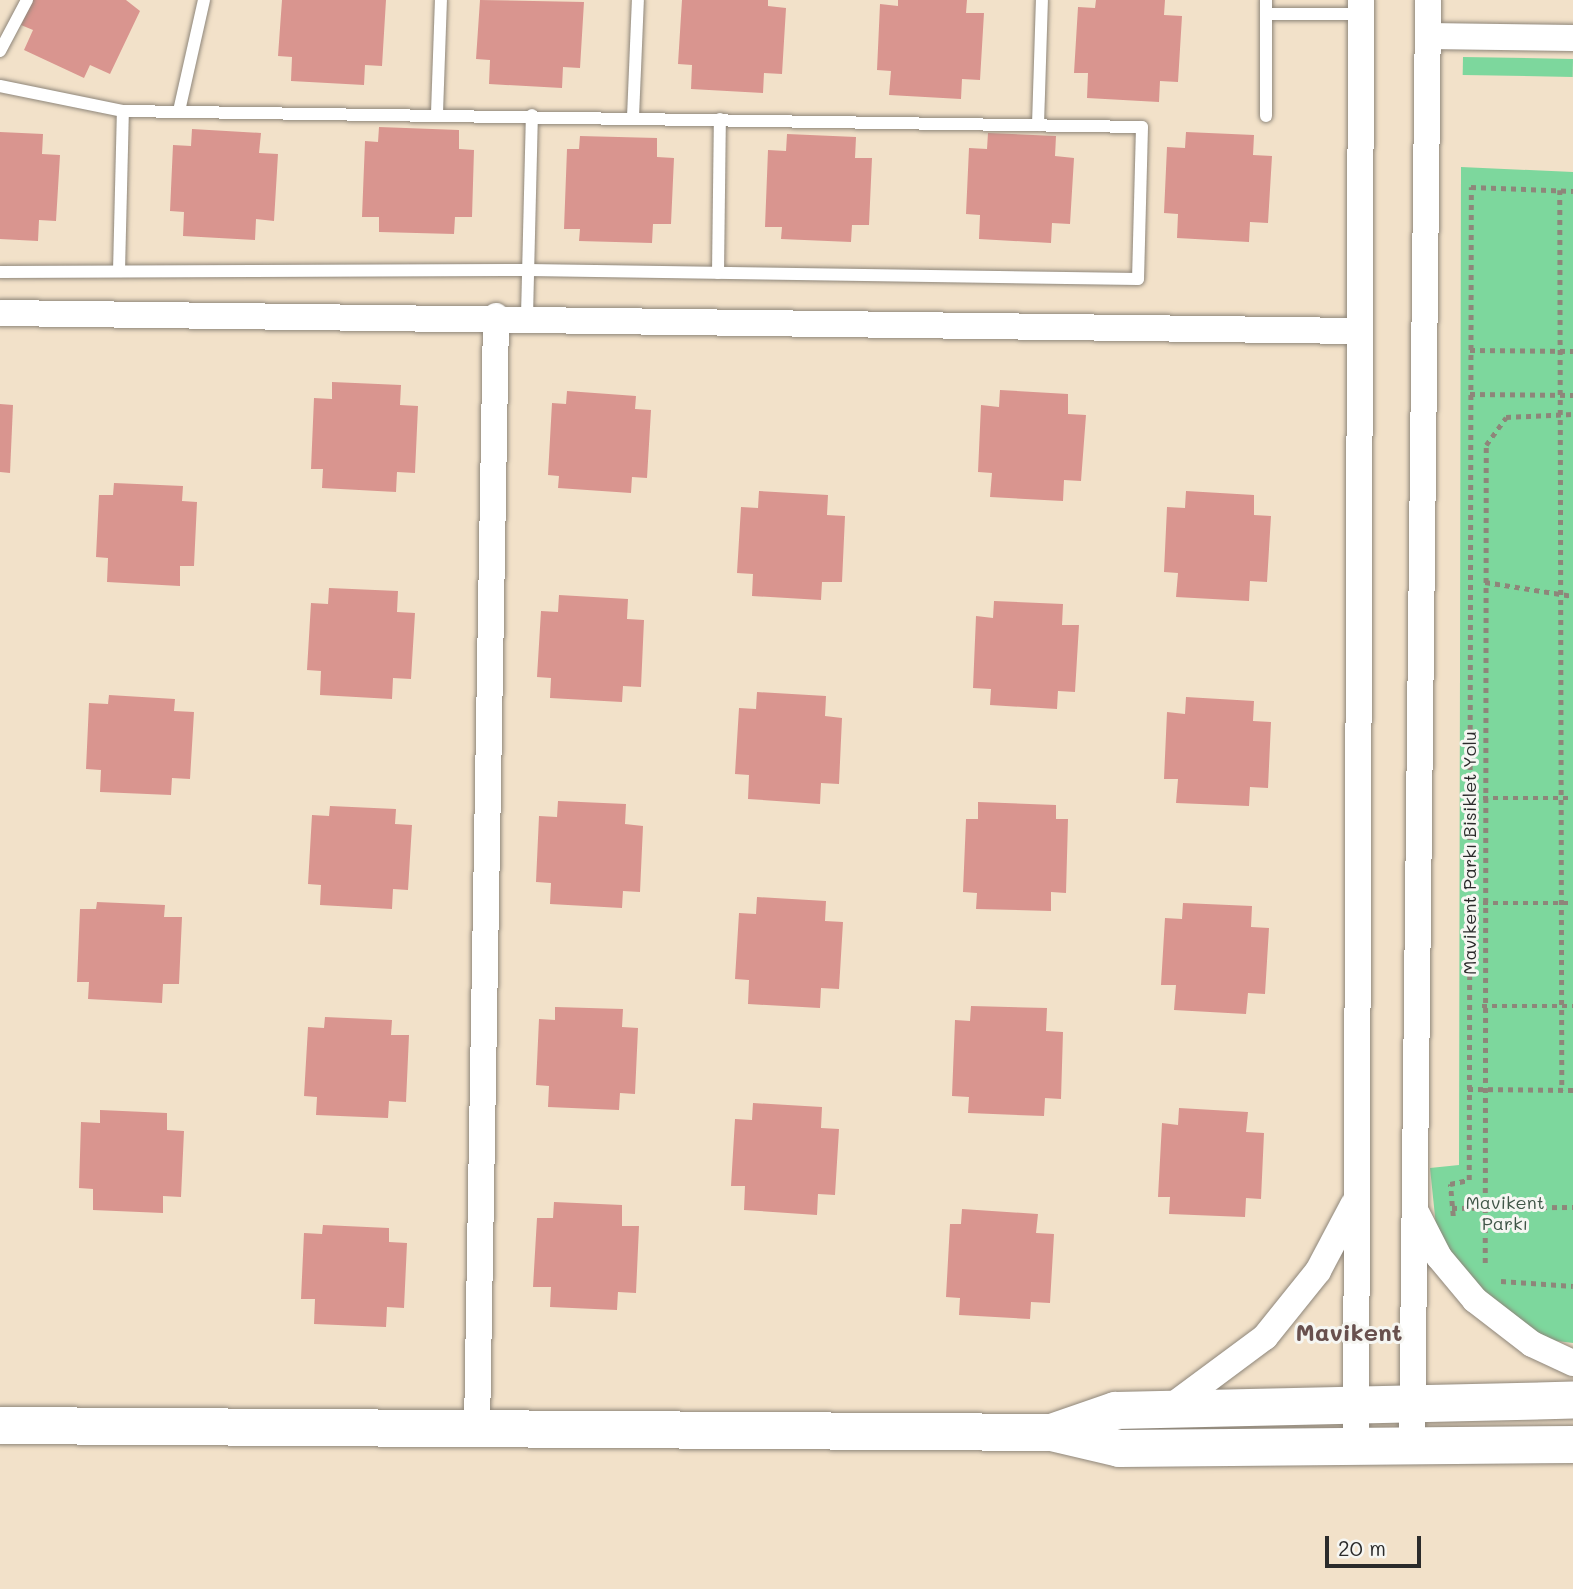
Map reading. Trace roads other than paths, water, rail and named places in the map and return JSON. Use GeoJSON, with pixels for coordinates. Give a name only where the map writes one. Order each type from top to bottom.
{"type":"FeatureCollection","features":[{"type":"Feature","properties":{"kind":"main road"},"geometry":{"type":"LineString","coordinates":[[1051,1432],[1115,1410],[1573,1400]]}},
{"type":"Feature","properties":{"kind":"main road"},"geometry":{"type":"LineString","coordinates":[[0,1425],[1051,1432],[1119,1448],[1356,1443],[1573,1444]]}},
{"type":"Feature","properties":{"kind":"street"},"geometry":{"type":"LineString","coordinates":[[1412,1443],[1428,0]]}},
{"type":"Feature","properties":{"kind":"street"},"geometry":{"type":"LineString","coordinates":[[1356,1443],[1361,7]]}},
{"type":"Feature","properties":{"kind":"street"},"geometry":{"type":"LineString","coordinates":[[1428,36],[1573,38]]}},
{"type":"Feature","properties":{"kind":"street"},"geometry":{"type":"LineString","coordinates":[[0,313],[527,316],[1358,331]]}},
{"type":"Feature","properties":{"kind":"street"},"geometry":{"type":"LineString","coordinates":[[477,1428],[496,316]]}},
{"type":"Feature","properties":{"kind":"street"},"geometry":{"type":"LineString","coordinates":[[1167,1409],[1265,1337],[1318,1272],[1356,1197]]}},
{"type":"Feature","properties":{"kind":"street"},"geometry":{"type":"LineString","coordinates":[[1413,1206],[1439,1256],[1475,1300],[1532,1344],[1573,1363]]}},
{"type":"Feature","properties":{"kind":"lane"},"geometry":{"type":"LineString","coordinates":[[0,51],[27,0]]}},
{"type":"Feature","properties":{"kind":"lane"},"geometry":{"type":"LineString","coordinates":[[179,111],[204,0]]}},
{"type":"Feature","properties":{"kind":"lane"},"geometry":{"type":"LineString","coordinates":[[437,113],[441,0]]}},
{"type":"Feature","properties":{"kind":"lane"},"geometry":{"type":"LineString","coordinates":[[634,117],[638,0]]}},
{"type":"Feature","properties":{"kind":"lane"},"geometry":{"type":"LineString","coordinates":[[1038,125],[1042,0]]}},
{"type":"Feature","properties":{"kind":"lane"},"geometry":{"type":"LineString","coordinates":[[1266,0],[1266,116]]}},
{"type":"Feature","properties":{"kind":"lane"},"geometry":{"type":"LineString","coordinates":[[1266,14],[1361,7]]}},
{"type":"Feature","properties":{"kind":"lane"},"geometry":{"type":"LineString","coordinates":[[0,86],[123,110],[437,113],[1142,127],[1138,279],[528,270],[0,272]]}},
{"type":"Feature","properties":{"kind":"lane"},"geometry":{"type":"LineString","coordinates":[[119,271],[123,110]]}},
{"type":"Feature","properties":{"kind":"lane"},"geometry":{"type":"LineString","coordinates":[[527,316],[532,115]]}},
{"type":"Feature","properties":{"kind":"lane"},"geometry":{"type":"LineString","coordinates":[[718,273],[720,119]]}},
{"type":"Feature","properties":{"kind":"district","name":"Mavikent"},"geometry":{"type":"Point","coordinates":[1349,1332]}},
{"type":"Feature","properties":{"kind":"park label","name":"Mavikent Parkı"},"geometry":{"type":"Point","coordinates":[1505,1213]}}]}
